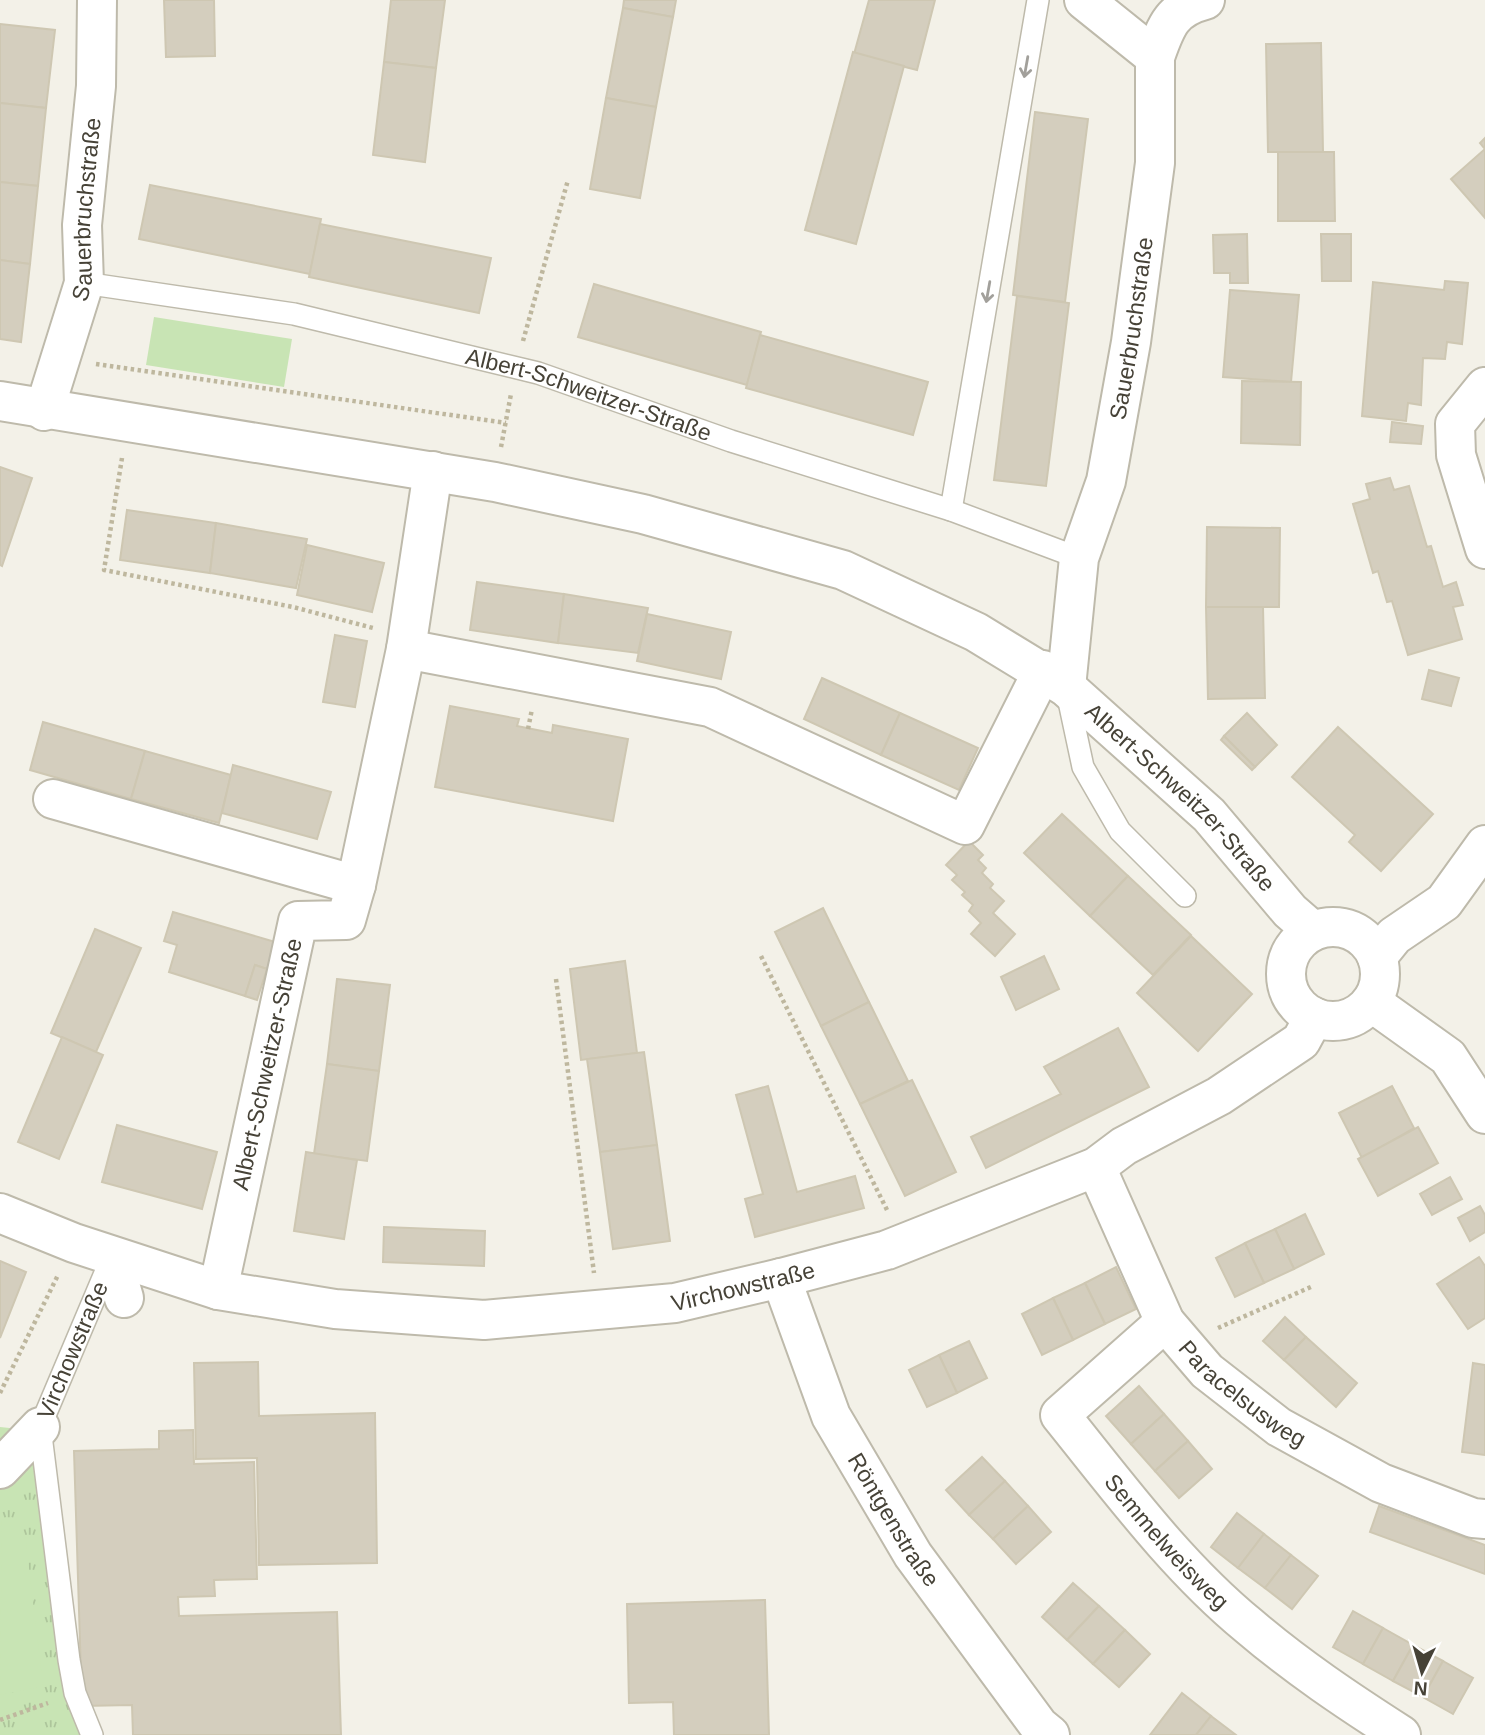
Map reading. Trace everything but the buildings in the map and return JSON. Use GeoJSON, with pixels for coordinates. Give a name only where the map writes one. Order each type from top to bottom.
{"type":"FeatureCollection","features":[{"type":"Feature","properties":{"kind":"street","name":"Sauerbruchstraße"},"geometry":{"type":"LineString","coordinates":[[44,411],[84,283],[82,225],[96,86],[97,0]]}},
{"type":"Feature","properties":{"kind":"street"},"geometry":{"type":"LineString","coordinates":[[1084,0],[1155,57],[1166,26],[1184,6],[1205,0]]}},
{"type":"Feature","properties":{"kind":"street","name":"Sauerbruchstraße"},"geometry":{"type":"LineString","coordinates":[[1054,679],[1079,558],[1107,481],[1131,342],[1155,163],[1155,57]]}},
{"type":"Feature","properties":{"kind":"street"},"geometry":{"type":"LineString","coordinates":[[1485,387],[1455,424],[1456,455],[1485,549]]}},
{"type":"Feature","properties":{"kind":"street","name":"Albert-Schweitzer-Straße"},"geometry":{"type":"LineString","coordinates":[[0,401],[44,411],[495,482],[643,514],[843,570],[976,632],[1054,679],[1209,815],[1300,928]]}},
{"type":"Feature","properties":{"kind":"street","name":"Albert-Schweitzer-Straße"},"geometry":{"type":"LineString","coordinates":[[218,1290],[298,921],[346,920],[356,885],[407,643],[433,471]]}},
{"type":"Feature","properties":{"kind":"street"},"geometry":{"type":"LineString","coordinates":[[407,643],[710,708],[965,825],[1054,679]]}},
{"type":"Feature","properties":{"kind":"street"},"geometry":{"type":"LineString","coordinates":[[54,799],[356,885]]}},
{"type":"Feature","properties":{"kind":"street"},"geometry":{"type":"LineString","coordinates":[[1375,941],[1444,902],[1485,845]]}},
{"type":"Feature","properties":{"kind":"street"},"geometry":{"type":"LineString","coordinates":[[1339,927],[1375,941],[1380,973],[1378,989],[1371,1002],[1345,1020],[1314,1017],[1297,1003],[1287,984],[1286,968],[1300,928],[1339,927]]}},
{"type":"Feature","properties":{"kind":"street"},"geometry":{"type":"LineString","coordinates":[[1371,1002],[1448,1057],[1485,1114]]}},
{"type":"Feature","properties":{"kind":"street","name":"Virchowstraße"},"geometry":{"type":"LineString","coordinates":[[0,1213],[74,1243],[218,1290],[335,1309],[484,1320],[675,1303],[781,1278],[904,1243],[1096,1167],[1124,1146],[1219,1096],[1301,1041],[1314,1017]]}},
{"type":"Feature","properties":{"kind":"street","name":"Paracelsusweg"},"geometry":{"type":"LineString","coordinates":[[1096,1167],[1174,1333],[1207,1371],[1279,1427],[1381,1483],[1473,1518],[1485,1519]]}},
{"type":"Feature","properties":{"kind":"street","name":"Virchowstraße"},"geometry":{"type":"LineString","coordinates":[[112,1256],[124,1298]]}},
{"type":"Feature","properties":{"kind":"street","name":"Röntgenstraße"},"geometry":{"type":"LineString","coordinates":[[781,1278],[831,1416],[913,1555],[1042,1732]]}},
{"type":"Feature","properties":{"kind":"street","name":"Semmelweisweg"},"geometry":{"type":"LineString","coordinates":[[1174,1333],[1060,1415],[1163,1542],[1247,1625],[1322,1684],[1401,1735]]}},
{"type":"Feature","properties":{"kind":"street","name":"Virchowstraße"},"geometry":{"type":"LineString","coordinates":[[0,1469],[40,1427]]}},
{"type":"Feature","properties":{"kind":"lane"},"geometry":{"type":"LineString","coordinates":[[951,510],[1038,0]]}},
{"type":"Feature","properties":{"kind":"lane","name":"Albert-Schweitzer-Straße"},"geometry":{"type":"LineString","coordinates":[[84,283],[294,314],[516,368],[731,441],[951,510],[1079,558]]}},
{"type":"Feature","properties":{"kind":"lane","name":"Albert-Schweitzer-Straße"},"geometry":{"type":"LineString","coordinates":[[1054,679],[1083,767],[1120,831],[1185,896]]}},
{"type":"Feature","properties":{"kind":"lane","name":"Virchowstraße"},"geometry":{"type":"LineString","coordinates":[[40,1427],[112,1256]]}},
{"type":"Feature","properties":{"kind":"lane"},"geometry":{"type":"LineString","coordinates":[[40,1427],[75,1693],[92,1735]]}},
{"type":"Feature","properties":{"kind":"path"},"geometry":{"type":"LineString","coordinates":[[495,482],[516,368],[568,180]]}},
{"type":"Feature","properties":{"kind":"path"},"geometry":{"type":"LineString","coordinates":[[60,359],[506,424]]}},
{"type":"Feature","properties":{"kind":"path"},"geometry":{"type":"LineString","coordinates":[[127,423],[104,570],[293,607],[407,643]]}},
{"type":"Feature","properties":{"kind":"path"},"geometry":{"type":"LineString","coordinates":[[761,956],[904,1243]]}},
{"type":"Feature","properties":{"kind":"path"},"geometry":{"type":"LineString","coordinates":[[556,979],[599,1310]]}},
{"type":"Feature","properties":{"kind":"path"},"geometry":{"type":"LineString","coordinates":[[0,1393],[74,1243]]}},
{"type":"Feature","properties":{"kind":"path"},"geometry":{"type":"LineString","coordinates":[[1174,1333],[1313,1286]]}},
{"type":"Feature","properties":{"kind":"path"},"geometry":{"type":"LineString","coordinates":[[0,1720],[75,1693]]}},
{"type":"Feature","properties":{"kind":"green space"},"geometry":{"type":"Polygon","coordinates":[[[154,317],[292,339],[284,387],[146,365],[154,317]]]}},
{"type":"Feature","properties":{"kind":"green space"},"geometry":{"type":"Polygon","coordinates":[[[0,1427],[29,1430],[87,1735],[0,1735],[0,1427]]]}},
{"type":"Feature","properties":{"kind":"green space"},"geometry":{"type":"Polygon","coordinates":[[[2,1518],[26,1543],[43,1686],[0,1695],[2,1518]]]}}]}
